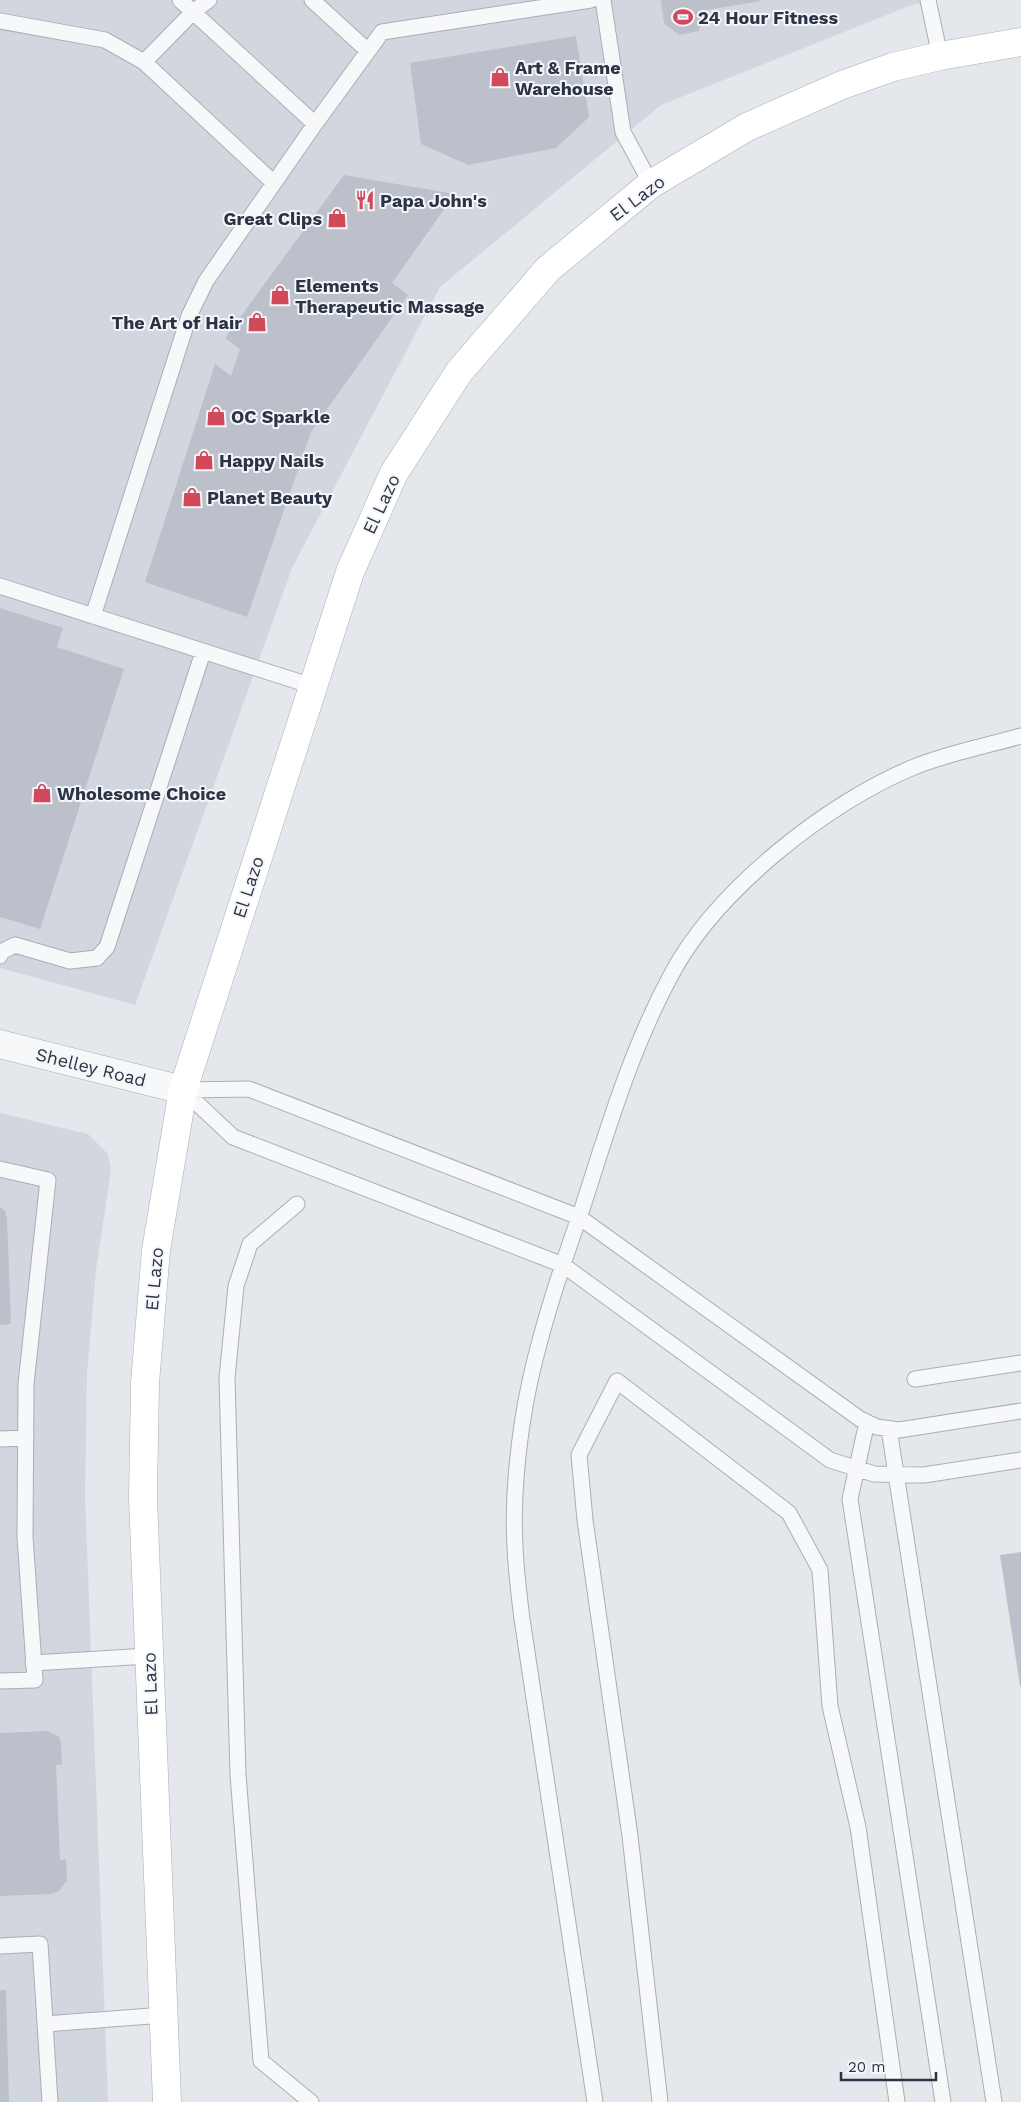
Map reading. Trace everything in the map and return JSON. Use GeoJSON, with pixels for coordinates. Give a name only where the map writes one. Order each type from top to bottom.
{"type":"FeatureCollection","features":[{"type":"Feature","properties":{"kind":"street","name":"El Lazo"},"geometry":{"type":"LineString","coordinates":[[167,2102],[143,1498],[145,1384],[156,1250],[183,1090],[350,572],[394,473],[459,372],[548,269],[651,184],[747,127],[842,85],[893,67],[940,56],[1021,42]]}},
{"type":"Feature","properties":{"kind":"street","name":"Shelley Road"},"geometry":{"type":"LineString","coordinates":[[0,1044],[183,1090]]}},
{"type":"Feature","properties":{"kind":"lane"},"geometry":{"type":"LineString","coordinates":[[180,0],[315,124]]}},
{"type":"Feature","properties":{"kind":"lane"},"geometry":{"type":"LineString","coordinates":[[144,62],[194,11],[209,0]]}},
{"type":"Feature","properties":{"kind":"lane"},"geometry":{"type":"LineString","coordinates":[[312,0],[368,51]]}},
{"type":"Feature","properties":{"kind":"lane"},"geometry":{"type":"LineString","coordinates":[[93,616],[189,316],[206,282],[315,124],[382,32],[591,0]]}},
{"type":"Feature","properties":{"kind":"lane"},"geometry":{"type":"LineString","coordinates":[[603,0],[623,132],[651,184]]}},
{"type":"Feature","properties":{"kind":"lane"},"geometry":{"type":"LineString","coordinates":[[928,0],[940,56]]}},
{"type":"Feature","properties":{"kind":"lane"},"geometry":{"type":"LineString","coordinates":[[0,21],[105,40],[144,62],[274,183]]}},
{"type":"Feature","properties":{"kind":"lane"},"geometry":{"type":"LineString","coordinates":[[0,586],[312,686]]}},
{"type":"Feature","properties":{"kind":"lane"},"geometry":{"type":"LineString","coordinates":[[0,956],[1,952],[15,944],[70,961],[97,958],[107,947],[203,652]]}},
{"type":"Feature","properties":{"kind":"lane"},"geometry":{"type":"LineString","coordinates":[[595,2102],[522,1619],[514,1546],[518,1458],[530,1381],[563,1265],[632,1056],[670,976],[692,942],[740,887],[820,818],[914,767],[1021,736]]}},
{"type":"Feature","properties":{"kind":"lane"},"geometry":{"type":"LineString","coordinates":[[183,1090],[249,1089],[579,1217],[867,1422],[899,1430],[1021,1411]]}},
{"type":"Feature","properties":{"kind":"lane"},"geometry":{"type":"LineString","coordinates":[[183,1090],[233,1137],[563,1265],[830,1460],[874,1474],[924,1475],[1021,1460]]}},
{"type":"Feature","properties":{"kind":"lane"},"geometry":{"type":"LineString","coordinates":[[0,1169],[48,1180],[26,1384],[25,1537],[35,1680],[0,1681]]}},
{"type":"Feature","properties":{"kind":"lane"},"geometry":{"type":"LineString","coordinates":[[297,1204],[250,1244],[236,1286],[227,1378],[238,1768],[261,2060],[311,2102]]}},
{"type":"Feature","properties":{"kind":"lane"},"geometry":{"type":"LineString","coordinates":[[914,1380],[1021,1363]]}},
{"type":"Feature","properties":{"kind":"lane"},"geometry":{"type":"LineString","coordinates":[[660,2102],[630,1836],[585,1520],[579,1455],[617,1381],[789,1513],[820,1570],[830,1706],[858,1827],[897,2102]]}},
{"type":"Feature","properties":{"kind":"lane"},"geometry":{"type":"LineString","coordinates":[[867,1422],[850,1499],[943,2102]]}},
{"type":"Feature","properties":{"kind":"lane"},"geometry":{"type":"LineString","coordinates":[[889,1428],[994,2102]]}},
{"type":"Feature","properties":{"kind":"lane"},"geometry":{"type":"LineString","coordinates":[[0,1439],[26,1438]]}},
{"type":"Feature","properties":{"kind":"lane"},"geometry":{"type":"LineString","coordinates":[[33,1663],[148,1656]]}},
{"type":"Feature","properties":{"kind":"lane"},"geometry":{"type":"LineString","coordinates":[[0,1946],[40,1944],[50,2102]]}},
{"type":"Feature","properties":{"kind":"lane"},"geometry":{"type":"LineString","coordinates":[[45,2024],[164,2015]]}},
{"type":"Feature","properties":{"kind":"shaded area"},"geometry":{"type":"Polygon","coordinates":[[[0,0],[930,0],[909,6],[661,105],[440,287],[292,568],[135,1005],[0,968],[0,0]]]}},
{"type":"Feature","properties":{"kind":"shaded area"},"geometry":{"type":"Polygon","coordinates":[[[0,1113],[88,1134],[108,1154],[111,1170],[96,1270],[87,1374],[85,1495],[108,2102],[0,2102],[0,1113]]]}},
{"type":"Feature","properties":{"kind":"building","name":"24 Hour Fitness"},"geometry":{"type":"Polygon","coordinates":[[[661,0],[761,1],[706,10],[699,31],[679,35],[664,23],[661,0]]]}},
{"type":"Feature","properties":{"kind":"building"},"geometry":{"type":"Polygon","coordinates":[[[576,36],[589,117],[556,148],[468,165],[421,144],[410,63],[576,36]]]}},
{"type":"Feature","properties":{"kind":"building"},"geometry":{"type":"Polygon","coordinates":[[[344,175],[455,194],[392,283],[408,295],[311,432],[247,617],[145,582],[215,364],[231,376],[240,349],[225,338],[344,175]]]}},
{"type":"Feature","properties":{"kind":"building","name":"Wholesome Choice"},"geometry":{"type":"Polygon","coordinates":[[[0,608],[63,628],[57,647],[124,669],[40,929],[0,917],[0,608]]]}},
{"type":"Feature","properties":{"kind":"building"},"geometry":{"type":"Polygon","coordinates":[[[0,1207],[5,1211],[7,1218],[11,1324],[0,1325],[0,1207]]]}},
{"type":"Feature","properties":{"kind":"building"},"geometry":{"type":"Polygon","coordinates":[[[1021,1552],[1021,1686],[1020,1686],[1000,1555],[1021,1552]]]}},
{"type":"Feature","properties":{"kind":"building"},"geometry":{"type":"Polygon","coordinates":[[[48,1731],[59,1737],[61,1743],[62,1765],[56,1765],[60,1860],[66,1859],[67,1880],[59,1891],[51,1894],[0,1896],[0,1733],[48,1731]]]}},
{"type":"Feature","properties":{"kind":"building"},"geometry":{"type":"Polygon","coordinates":[[[0,1990],[6,1990],[9,2102],[0,2102],[0,1990]]]}},
{"type":"Feature","properties":{"kind":"place","name":"24 Hour Fitness"},"geometry":{"type":"Point","coordinates":[683,17]}},
{"type":"Feature","properties":{"kind":"place","name":"Art & Frame Warehouse"},"geometry":{"type":"Point","coordinates":[500,77]}},
{"type":"Feature","properties":{"kind":"place","name":"Papa John's"},"geometry":{"type":"Point","coordinates":[365,200]}},
{"type":"Feature","properties":{"kind":"place","name":"Great Clips"},"geometry":{"type":"Point","coordinates":[337,218]}},
{"type":"Feature","properties":{"kind":"place","name":"Elements Therapeutic Massage"},"geometry":{"type":"Point","coordinates":[280,295]}},
{"type":"Feature","properties":{"kind":"place","name":"The Art of Hair"},"geometry":{"type":"Point","coordinates":[257,322]}},
{"type":"Feature","properties":{"kind":"place","name":"OC Sparkle"},"geometry":{"type":"Point","coordinates":[216,416]}},
{"type":"Feature","properties":{"kind":"place","name":"Happy Nails"},"geometry":{"type":"Point","coordinates":[204,460]}},
{"type":"Feature","properties":{"kind":"place","name":"Planet Beauty"},"geometry":{"type":"Point","coordinates":[192,497]}},
{"type":"Feature","properties":{"kind":"place","name":"Wholesome Choice"},"geometry":{"type":"Point","coordinates":[42,793]}}]}
